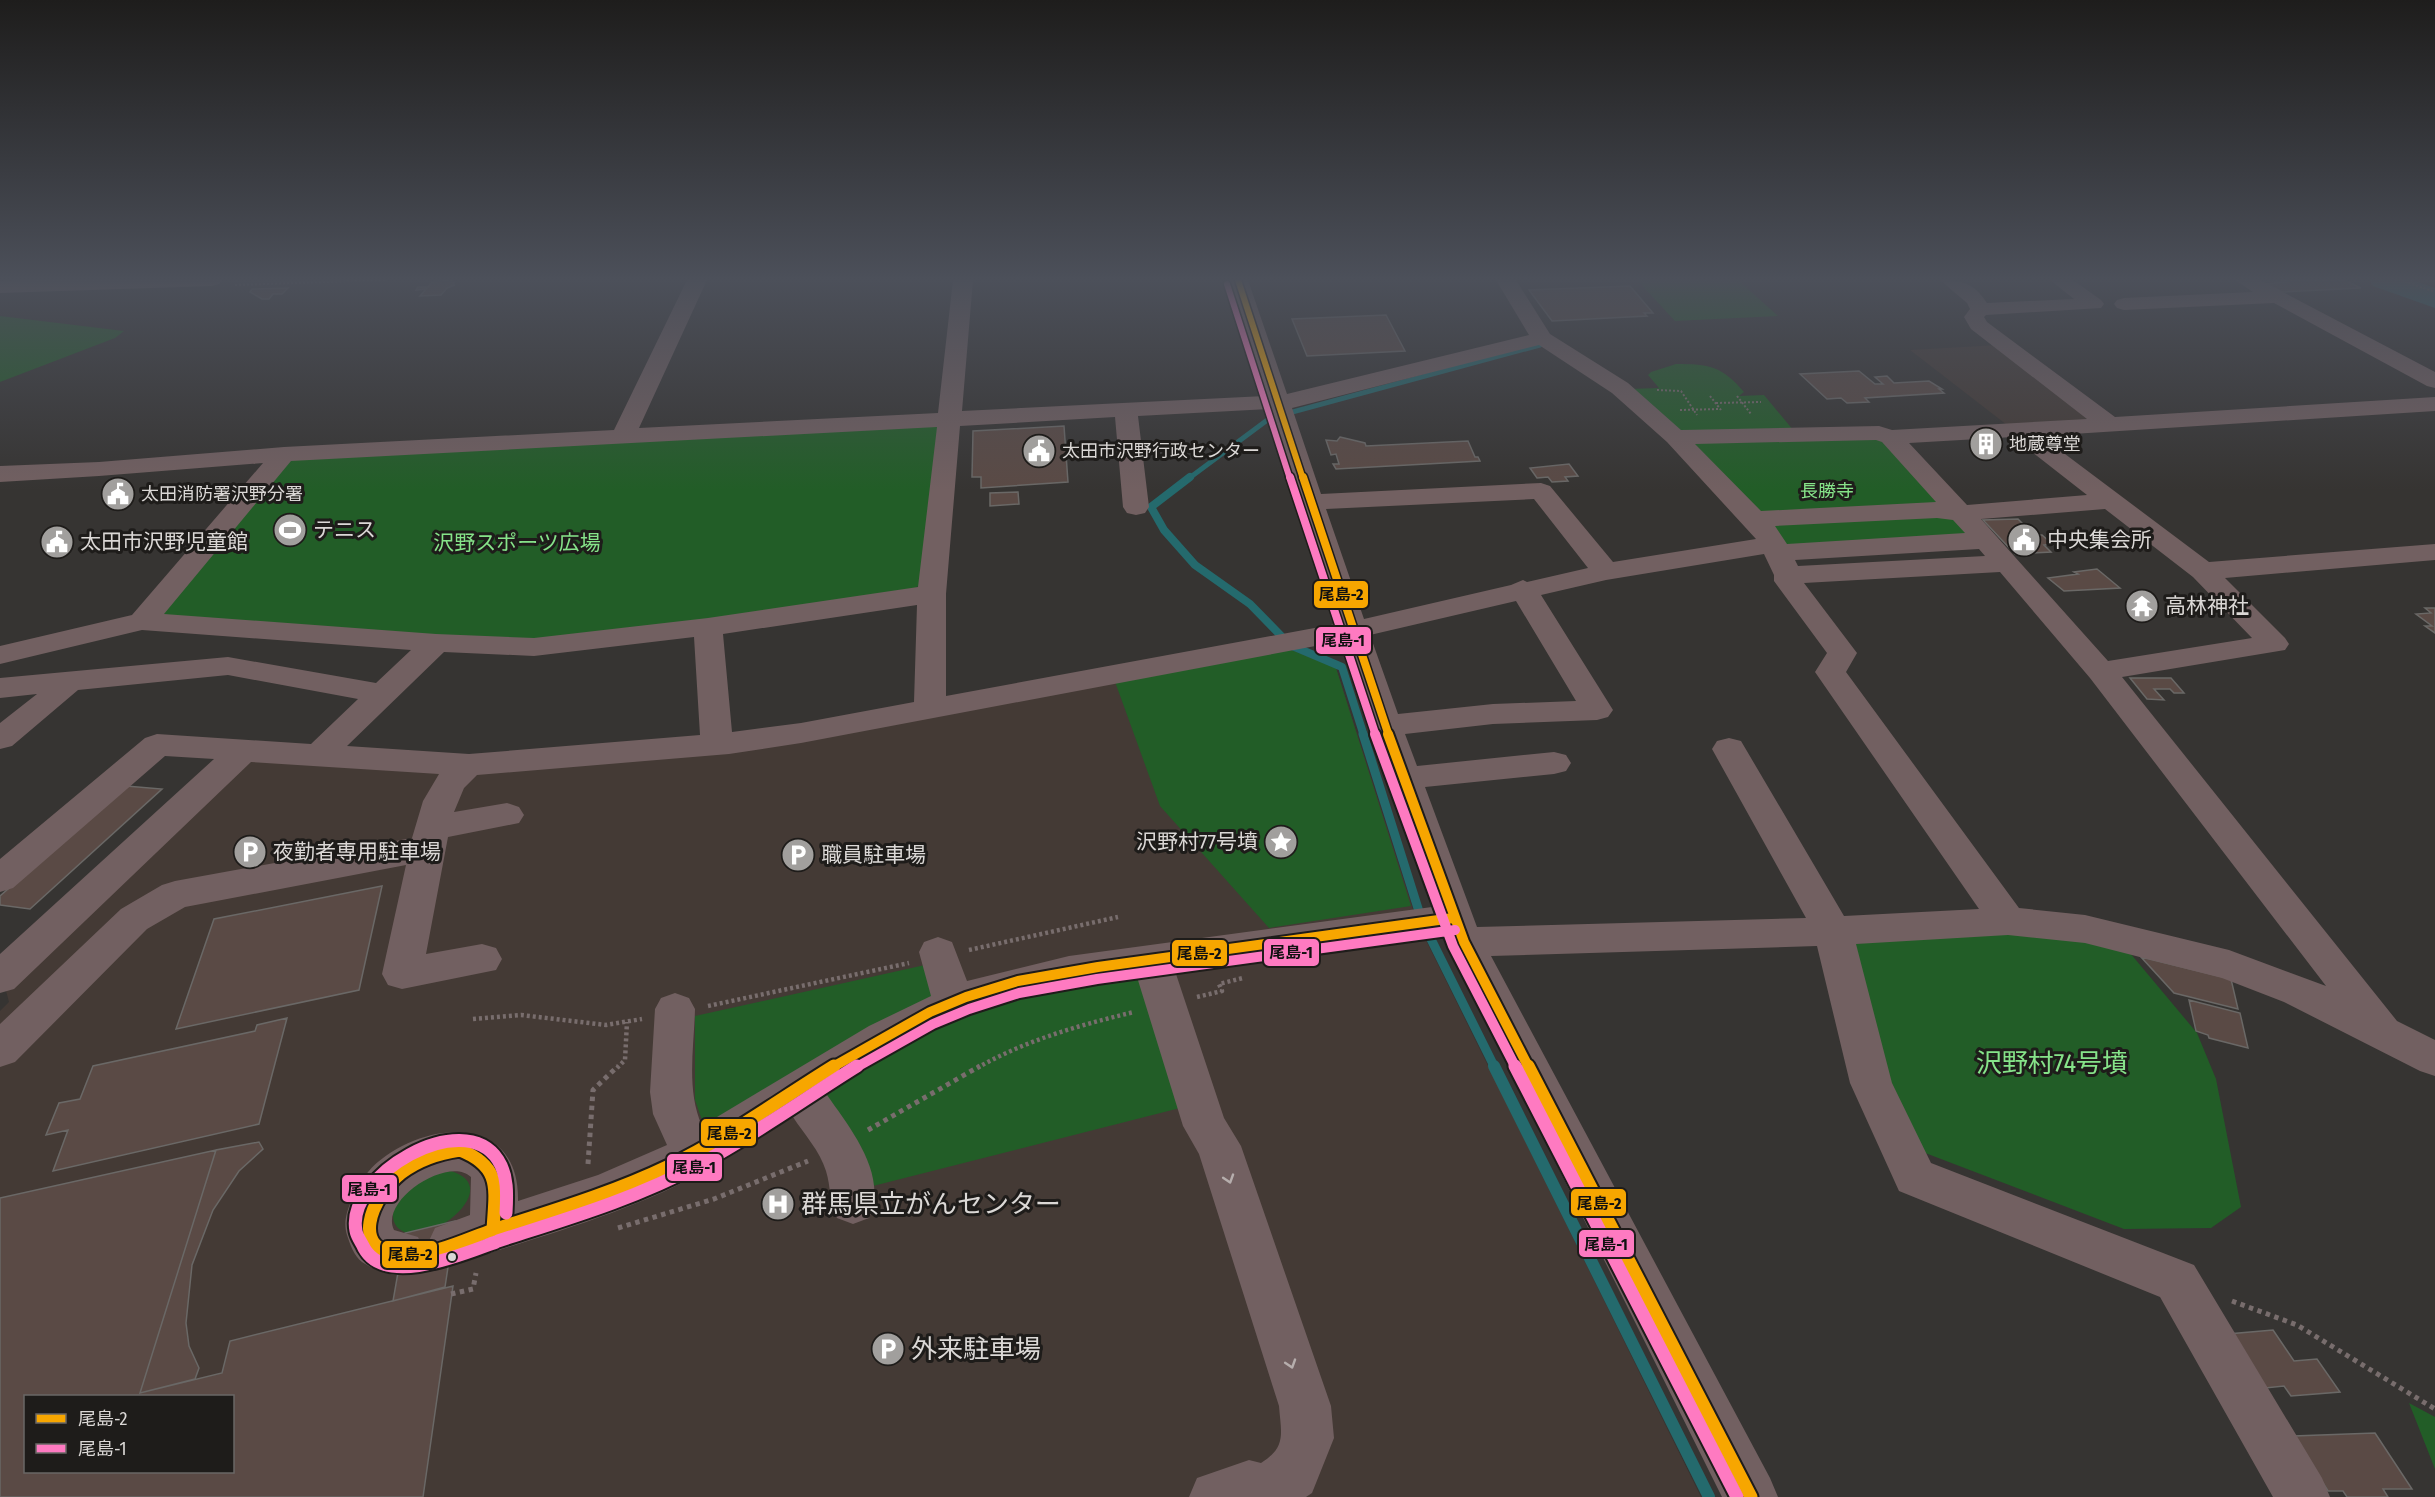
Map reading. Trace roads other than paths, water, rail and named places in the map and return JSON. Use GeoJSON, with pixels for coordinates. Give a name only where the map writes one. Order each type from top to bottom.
{"type":"FeatureCollection","features":[{"type":"Feature","properties":{"kind":"street"},"geometry":{"type":"LineString","coordinates":[[623,436],[664,350]]}},
{"type":"Feature","properties":{"kind":"street"},"geometry":{"type":"LineString","coordinates":[[925,720],[932,594],[957,350]]}},
{"type":"Feature","properties":{"kind":"street"},"geometry":{"type":"LineString","coordinates":[[1260,350],[1353,630],[1458,930],[1751,1497]]}},
{"type":"Feature","properties":{"kind":"street"},"geometry":{"type":"LineString","coordinates":[[0,474],[99,470],[284,454],[1292,401],[1495,350]]}},
{"type":"Feature","properties":{"kind":"street"},"geometry":{"type":"LineString","coordinates":[[1561,350],[1620,388],[1675,437],[1754,519],[1779,557],[1788,581],[1842,653],[1830,672],[2008,921]]}},
{"type":"Feature","properties":{"kind":"street"},"geometry":{"type":"LineString","coordinates":[[2011,350],[2109,424]]}},
{"type":"Feature","properties":{"kind":"street"},"geometry":{"type":"LineString","coordinates":[[2377,350],[2435,381]]}},
{"type":"Feature","properties":{"kind":"street"},"geometry":{"type":"LineString","coordinates":[[1675,437],[1879,433],[1890,437],[2285,415],[2435,404]]}},
{"type":"Feature","properties":{"kind":"street"},"geometry":{"type":"LineString","coordinates":[[1126,410],[1136,507]]}},
{"type":"Feature","properties":{"kind":"street"},"geometry":{"type":"LineString","coordinates":[[2017,429],[2203,571],[2274,644],[2101,671]]}},
{"type":"Feature","properties":{"kind":"street"},"geometry":{"type":"LineString","coordinates":[[1890,437],[2007,563],[2101,671],[2384,1032]]}},
{"type":"Feature","properties":{"kind":"street"},"geometry":{"type":"LineString","coordinates":[[142,621],[284,454]]}},
{"type":"Feature","properties":{"kind":"street"},"geometry":{"type":"LineString","coordinates":[[1310,502],[1541,491],[1606,572]]}},
{"type":"Feature","properties":{"kind":"street"},"geometry":{"type":"LineString","coordinates":[[1754,519],[1937,510],[1960,513],[2111,501]]}},
{"type":"Feature","properties":{"kind":"street"},"geometry":{"type":"LineString","coordinates":[[0,879],[157,745],[469,765],[539,761],[717,744],[925,720],[1353,630],[1523,589],[1606,572],[1986,540]]}},
{"type":"Feature","properties":{"kind":"street"},"geometry":{"type":"LineString","coordinates":[[2203,571],[2435,552]]}},
{"type":"Feature","properties":{"kind":"street"},"geometry":{"type":"LineString","coordinates":[[1779,557],[2007,563]]}},
{"type":"Feature","properties":{"kind":"street"},"geometry":{"type":"LineString","coordinates":[[1386,726],[1493,714],[1597,710],[1523,589]]}},
{"type":"Feature","properties":{"kind":"street"},"geometry":{"type":"LineString","coordinates":[[0,655],[142,621],[436,643],[534,647],[708,627],[932,594]]}},
{"type":"Feature","properties":{"kind":"street"},"geometry":{"type":"LineString","coordinates":[[708,627],[717,744]]}},
{"type":"Feature","properties":{"kind":"street"},"geometry":{"type":"LineString","coordinates":[[220,666],[246,628]]}},
{"type":"Feature","properties":{"kind":"street"},"geometry":{"type":"LineString","coordinates":[[318,756],[436,643]]}},
{"type":"Feature","properties":{"kind":"street"},"geometry":{"type":"LineString","coordinates":[[0,688],[220,666],[270,672],[381,694]]}},
{"type":"Feature","properties":{"kind":"street"},"geometry":{"type":"LineString","coordinates":[[0,739],[60,691],[69,681]]}},
{"type":"Feature","properties":{"kind":"street"},"geometry":{"type":"LineString","coordinates":[[1729,748],[1833,931],[1871,1083],[1915,1177],[2177,1281],[2303,1497]]}},
{"type":"Feature","properties":{"kind":"street"},"geometry":{"type":"LineString","coordinates":[[0,978],[243,751]]}},
{"type":"Feature","properties":{"kind":"street"},"geometry":{"type":"LineString","coordinates":[[1404,778],[1554,763]]}},
{"type":"Feature","properties":{"kind":"street"},"geometry":{"type":"LineString","coordinates":[[469,765],[460,770],[438,804],[402,974],[482,959]]}},
{"type":"Feature","properties":{"kind":"street"},"geometry":{"type":"LineString","coordinates":[[0,1050],[18,1016],[134,919],[175,895],[430,838],[507,815]]}},
{"type":"Feature","properties":{"kind":"street"},"geometry":{"type":"LineString","coordinates":[[401,1253],[392,1253],[378,1247],[370,1237],[368,1225],[372,1206],[383,1187],[401,1171],[423,1158],[446,1152],[467,1152],[484,1158],[493,1172],[474,1245],[600,1214],[652,1175],[693,1155],[895,1031],[953,1003],[1007,984],[1069,971],[1151,959],[1458,930],[1833,931],[2008,921],[2085,929],[2229,965],[2298,991],[2435,1059]]}},
{"type":"Feature","properties":{"kind":"street"},"geometry":{"type":"LineString","coordinates":[[939,954],[953,1003]]}},
{"type":"Feature","properties":{"kind":"street"},"geometry":{"type":"LineString","coordinates":[[1151,959],[1204,1126],[1219,1146],[1305,1406],[1308,1438],[1293,1474],[1265,1491],[1233,1492]]}},
{"type":"Feature","properties":{"kind":"street"},"geometry":{"type":"LineString","coordinates":[[675,1011],[671,1092],[675,1114],[693,1155]]}},
{"type":"Feature","properties":{"kind":"street"},"geometry":{"type":"LineString","coordinates":[[799,1090],[838,1147],[849,1172],[853,1203]]}},
{"type":"Feature","properties":{"kind":"waterway"},"geometry":{"type":"LineString","coordinates":[[1188,479],[1270,418],[1522,350]]}},
{"type":"Feature","properties":{"kind":"waterway"},"geometry":{"type":"LineString","coordinates":[[1190,477],[1151,507],[1164,530],[1195,565],[1250,604],[1290,645],[1342,667],[1364,736]]}},
{"type":"Feature","properties":{"kind":"waterway"},"geometry":{"type":"LineString","coordinates":[[1363,734],[1422,921],[1495,1068]]}},
{"type":"Feature","properties":{"kind":"waterway"},"geometry":{"type":"LineString","coordinates":[[1494,1066],[1709,1497]]}},
{"type":"Feature","properties":{"kind":"place","name":"地蔵尊堂"},"geometry":{"type":"Point","coordinates":[1986,444]}},
{"type":"Feature","properties":{"kind":"place","name":"太田市沢野行政センター"},"geometry":{"type":"Point","coordinates":[1039,451]}},
{"type":"Feature","properties":{"kind":"place","name":"太田消防署沢野分署"},"geometry":{"type":"Point","coordinates":[118,494]}},
{"type":"Feature","properties":{"kind":"place","name":"テニス"},"geometry":{"type":"Point","coordinates":[290,530]}},
{"type":"Feature","properties":{"kind":"place","name":"中央集会所"},"geometry":{"type":"Point","coordinates":[2024,540]}},
{"type":"Feature","properties":{"kind":"place","name":"太田市沢野児童館"},"geometry":{"type":"Point","coordinates":[57,542]}},
{"type":"Feature","properties":{"kind":"place","name":"高林神社"},"geometry":{"type":"Point","coordinates":[2142,606]}},
{"type":"Feature","properties":{"kind":"place","name":"沢野村77号墳"},"geometry":{"type":"Point","coordinates":[1281,842]}},
{"type":"Feature","properties":{"kind":"place","name":"夜勤者専用駐車場"},"geometry":{"type":"Point","coordinates":[250,852]}},
{"type":"Feature","properties":{"kind":"place","name":"職員駐車場"},"geometry":{"type":"Point","coordinates":[798,855]}},
{"type":"Feature","properties":{"kind":"place","name":"群馬県立がんセンター"},"geometry":{"type":"Point","coordinates":[778,1204]}},
{"type":"Feature","properties":{"kind":"place","name":"外来駐車場"},"geometry":{"type":"Point","coordinates":[888,1349]}},
{"type":"Feature","properties":{"kind":"park label","name":"長勝寺"},"geometry":{"type":"Point","coordinates":[1827,491]}},
{"type":"Feature","properties":{"kind":"park label","name":"沢野スポーツ広場"},"geometry":{"type":"Point","coordinates":[517,543]}},
{"type":"Feature","properties":{"kind":"park label","name":"沢野村74号墳"},"geometry":{"type":"Point","coordinates":[2052,1063]}}]}
